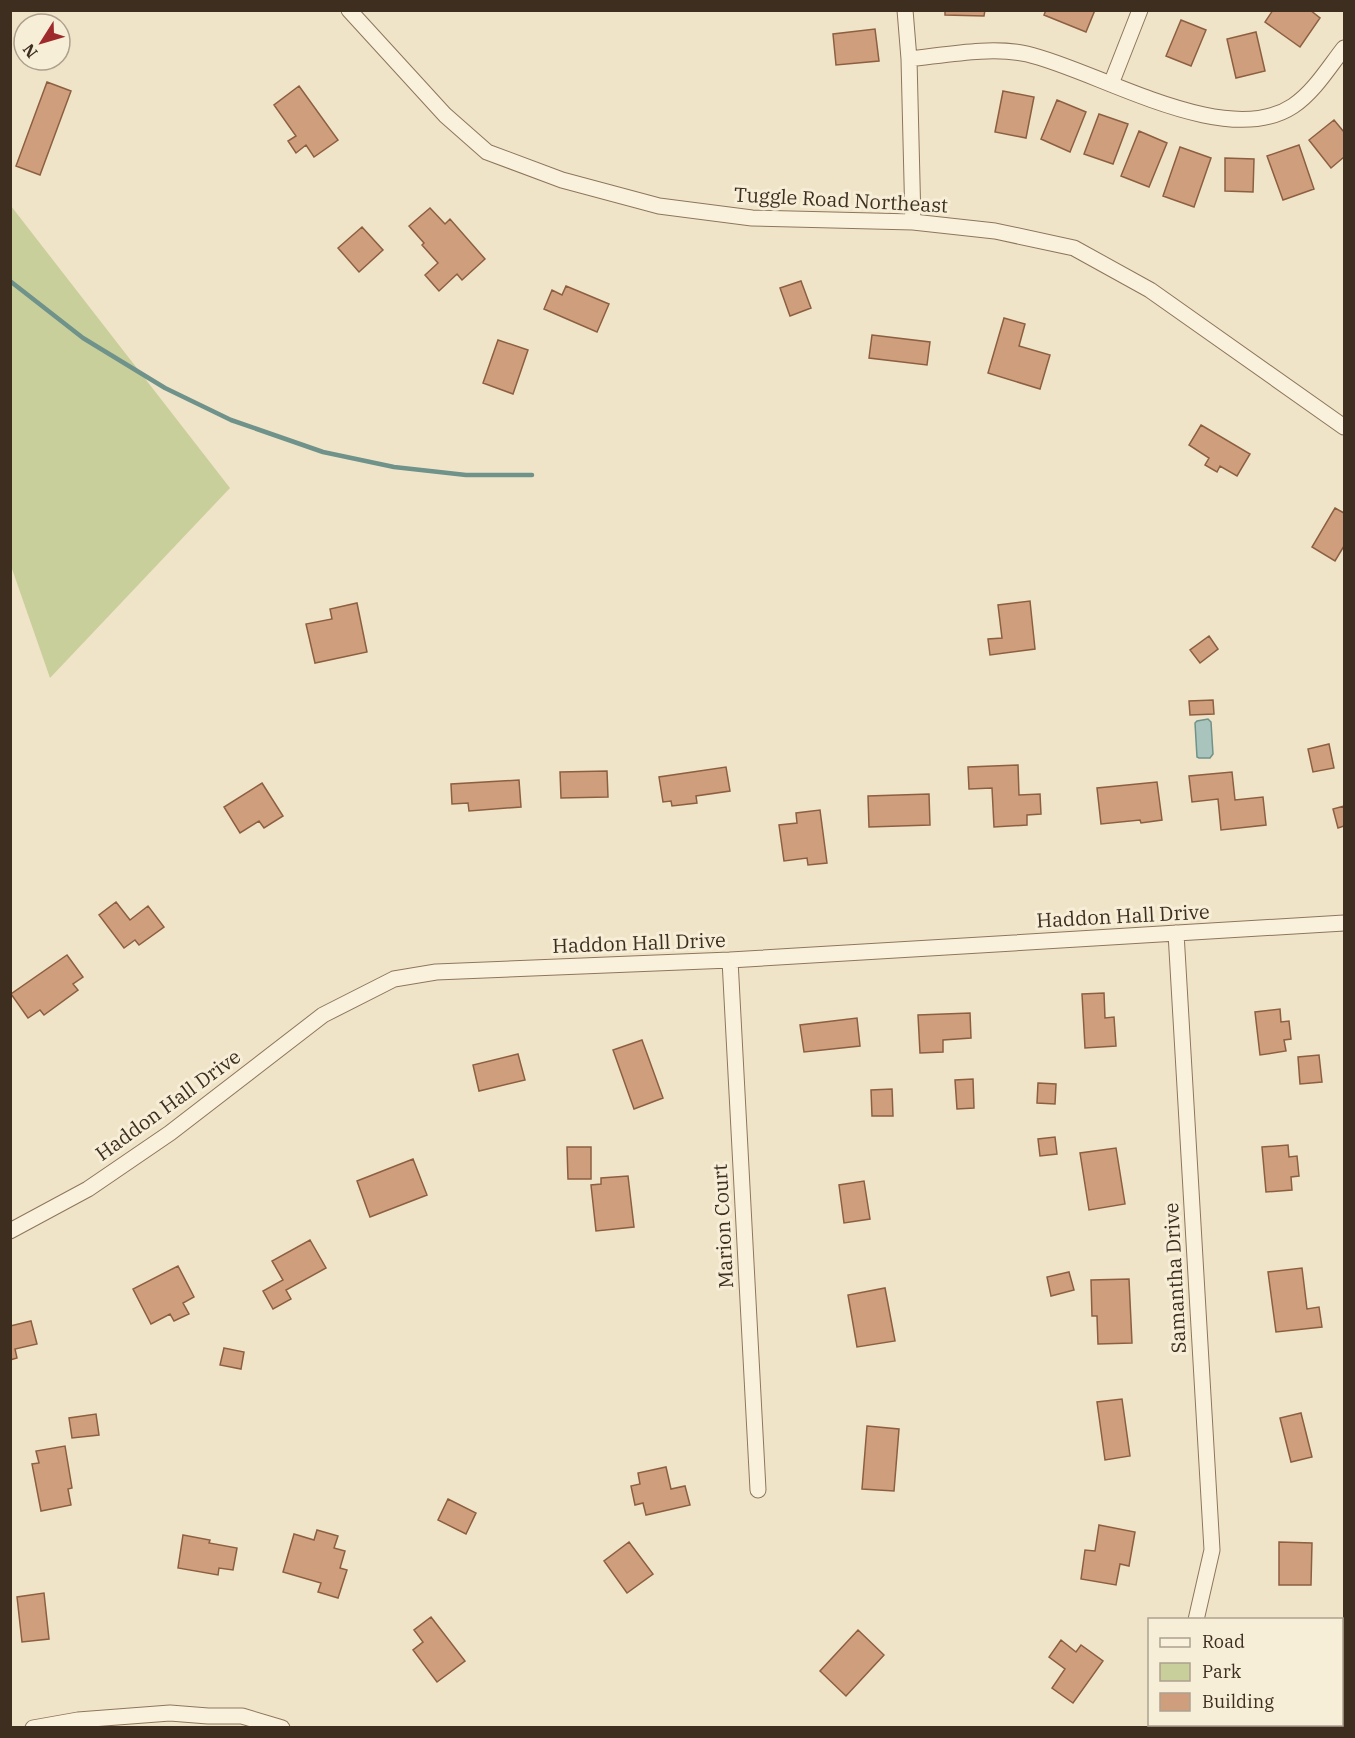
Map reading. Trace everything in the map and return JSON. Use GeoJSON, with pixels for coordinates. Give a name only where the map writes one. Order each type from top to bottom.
{"type":"FeatureCollection","features":[{"type":"Feature","properties":{"kind":"street","name":"Tuggle Road Northeast"},"geometry":{"type":"LineString","coordinates":[[349,10],[451,121],[487,152],[562,180],[659,206],[752,218],[913,222],[995,231],[1074,248],[1150,290],[1344,427]]}},
{"type":"Feature","properties":{"kind":"street"},"geometry":{"type":"LineString","coordinates":[[905,10],[909,59],[913,222]]}},
{"type":"Feature","properties":{"kind":"street"},"geometry":{"type":"LineString","coordinates":[[1111,84],[1140,10]]}},
{"type":"Feature","properties":{"kind":"street"},"geometry":{"type":"LineString","coordinates":[[909,59],[991,51],[1026,54],[1062,65],[1165,105],[1204,116],[1242,120],[1269,117],[1293,106],[1313,88],[1344,48]]}},
{"type":"Feature","properties":{"kind":"street","name":"Haddon Hall Drive"},"geometry":{"type":"LineString","coordinates":[[10,1231],[88,1189],[170,1133],[323,1015],[394,979],[436,972],[730,960],[1344,923]]}},
{"type":"Feature","properties":{"kind":"street","name":"Samantha Drive"},"geometry":{"type":"LineString","coordinates":[[1176,933],[1212,1550],[1196,1618]]}},
{"type":"Feature","properties":{"kind":"street","name":"Marion Court"},"geometry":{"type":"LineString","coordinates":[[730,960],[758,1490]]}},
{"type":"Feature","properties":{"kind":"street"},"geometry":{"type":"LineString","coordinates":[[33,1728],[78,1720],[170,1713],[242,1716],[282,1728]]}},
{"type":"Feature","properties":{"kind":"green space"},"geometry":{"type":"Polygon","coordinates":[[[11,206],[230,488],[50,678],[11,566],[11,206]]]}},
{"type":"Feature","properties":{"kind":"water"},"geometry":{"type":"Polygon","coordinates":[[[1208,719],[1211,722],[1213,754],[1210,758],[1199,758],[1197,757],[1195,723],[1208,719]]]}},
{"type":"Feature","properties":{"kind":"building"},"geometry":{"type":"Polygon","coordinates":[[[945,10],[985,10],[984,16],[945,15],[945,10]]]}},
{"type":"Feature","properties":{"kind":"building"},"geometry":{"type":"Polygon","coordinates":[[[1046,10],[1095,10],[1086,32],[1044,15],[1046,10]]]}},
{"type":"Feature","properties":{"kind":"building"},"geometry":{"type":"Polygon","coordinates":[[[1273,10],[1310,10],[1320,18],[1300,47],[1265,22],[1273,10]]]}},
{"type":"Feature","properties":{"kind":"building"},"geometry":{"type":"Polygon","coordinates":[[[1181,20],[1206,30],[1191,66],[1166,56],[1181,20]]]}},
{"type":"Feature","properties":{"kind":"building"},"geometry":{"type":"Polygon","coordinates":[[[875,29],[879,61],[836,65],[833,34],[875,29]]]}},
{"type":"Feature","properties":{"kind":"building"},"geometry":{"type":"Polygon","coordinates":[[[1256,32],[1265,71],[1236,78],[1227,39],[1256,32]]]}},
{"type":"Feature","properties":{"kind":"building"},"geometry":{"type":"Polygon","coordinates":[[[47,82],[71,91],[40,175],[16,166],[47,82]]]}},
{"type":"Feature","properties":{"kind":"building"},"geometry":{"type":"Polygon","coordinates":[[[299,86],[338,140],[314,157],[306,145],[296,153],[288,141],[296,136],[274,105],[299,86]]]}},
{"type":"Feature","properties":{"kind":"building"},"geometry":{"type":"Polygon","coordinates":[[[1003,91],[1034,97],[1026,138],[995,132],[1003,91]]]}},
{"type":"Feature","properties":{"kind":"building"},"geometry":{"type":"Polygon","coordinates":[[[1057,100],[1086,112],[1070,152],[1041,139],[1057,100]]]}},
{"type":"Feature","properties":{"kind":"building"},"geometry":{"type":"Polygon","coordinates":[[[1099,114],[1128,124],[1113,164],[1084,154],[1099,114]]]}},
{"type":"Feature","properties":{"kind":"building"},"geometry":{"type":"Polygon","coordinates":[[[1334,120],[1344,132],[1344,157],[1331,168],[1309,140],[1334,120]]]}},
{"type":"Feature","properties":{"kind":"building"},"geometry":{"type":"Polygon","coordinates":[[[1139,131],[1167,143],[1149,187],[1121,176],[1139,131]]]}},
{"type":"Feature","properties":{"kind":"building"},"geometry":{"type":"Polygon","coordinates":[[[1299,145],[1314,189],[1283,200],[1267,156],[1299,145]]]}},
{"type":"Feature","properties":{"kind":"building"},"geometry":{"type":"Polygon","coordinates":[[[1180,147],[1211,158],[1194,207],[1163,196],[1180,147]]]}},
{"type":"Feature","properties":{"kind":"building"},"geometry":{"type":"Polygon","coordinates":[[[1225,158],[1254,159],[1253,192],[1225,191],[1225,158]]]}},
{"type":"Feature","properties":{"kind":"building"},"geometry":{"type":"Polygon","coordinates":[[[430,208],[445,224],[450,219],[485,259],[462,280],[457,274],[439,291],[425,275],[438,263],[409,226],[430,208]]]}},
{"type":"Feature","properties":{"kind":"building"},"geometry":{"type":"Polygon","coordinates":[[[362,227],[383,250],[359,272],[338,248],[362,227]]]}},
{"type":"Feature","properties":{"kind":"building"},"geometry":{"type":"Polygon","coordinates":[[[801,281],[811,308],[790,316],[780,288],[801,281]]]}},
{"type":"Feature","properties":{"kind":"building"},"geometry":{"type":"Polygon","coordinates":[[[566,286],[609,304],[597,332],[544,309],[552,290],[562,295],[566,286]]]}},
{"type":"Feature","properties":{"kind":"building"},"geometry":{"type":"Polygon","coordinates":[[[1004,318],[1025,324],[1019,346],[1050,355],[1040,389],[988,373],[1004,318]]]}},
{"type":"Feature","properties":{"kind":"building"},"geometry":{"type":"Polygon","coordinates":[[[872,335],[930,342],[927,365],[869,358],[872,335]]]}},
{"type":"Feature","properties":{"kind":"building"},"geometry":{"type":"Polygon","coordinates":[[[498,340],[528,350],[513,394],[483,383],[498,340]]]}},
{"type":"Feature","properties":{"kind":"building"},"geometry":{"type":"Polygon","coordinates":[[[1201,425],[1250,454],[1237,476],[1220,466],[1217,472],[1205,465],[1209,458],[1189,445],[1201,425]]]}},
{"type":"Feature","properties":{"kind":"building"},"geometry":{"type":"Polygon","coordinates":[[[1335,508],[1344,513],[1344,546],[1335,561],[1312,547],[1335,508]]]}},
{"type":"Feature","properties":{"kind":"building"},"geometry":{"type":"Polygon","coordinates":[[[1030,601],[1035,649],[990,655],[988,639],[1002,638],[998,605],[1030,601]]]}},
{"type":"Feature","properties":{"kind":"building"},"geometry":{"type":"Polygon","coordinates":[[[357,603],[367,652],[315,663],[306,624],[332,619],[330,609],[357,603]]]}},
{"type":"Feature","properties":{"kind":"building"},"geometry":{"type":"Polygon","coordinates":[[[1209,636],[1218,649],[1200,663],[1190,650],[1209,636]]]}},
{"type":"Feature","properties":{"kind":"building"},"geometry":{"type":"Polygon","coordinates":[[[1213,700],[1214,714],[1190,715],[1189,701],[1213,700]]]}},
{"type":"Feature","properties":{"kind":"building"},"geometry":{"type":"Polygon","coordinates":[[[1329,744],[1334,768],[1313,772],[1308,749],[1329,744]]]}},
{"type":"Feature","properties":{"kind":"building"},"geometry":{"type":"Polygon","coordinates":[[[1018,765],[1019,795],[1040,794],[1041,814],[1027,815],[1027,825],[994,827],[992,788],[969,789],[968,767],[1018,765]]]}},
{"type":"Feature","properties":{"kind":"building"},"geometry":{"type":"Polygon","coordinates":[[[726,767],[730,791],[696,796],[697,803],[672,806],[671,801],[663,802],[659,777],[726,767]]]}},
{"type":"Feature","properties":{"kind":"building"},"geometry":{"type":"Polygon","coordinates":[[[607,771],[608,797],[561,798],[560,772],[607,771]]]}},
{"type":"Feature","properties":{"kind":"building"},"geometry":{"type":"Polygon","coordinates":[[[1232,772],[1235,800],[1263,797],[1266,825],[1221,830],[1218,799],[1192,802],[1189,776],[1232,772]]]}},
{"type":"Feature","properties":{"kind":"building"},"geometry":{"type":"Polygon","coordinates":[[[519,780],[521,807],[469,811],[468,803],[452,804],[451,784],[519,780]]]}},
{"type":"Feature","properties":{"kind":"building"},"geometry":{"type":"Polygon","coordinates":[[[1157,782],[1162,820],[1101,824],[1097,788],[1157,782]]]}},
{"type":"Feature","properties":{"kind":"building"},"geometry":{"type":"Polygon","coordinates":[[[262,783],[283,816],[264,828],[259,821],[240,833],[224,807],[262,783]]]}},
{"type":"Feature","properties":{"kind":"building"},"geometry":{"type":"Polygon","coordinates":[[[929,794],[930,825],[869,827],[868,796],[929,794]]]}},
{"type":"Feature","properties":{"kind":"building"},"geometry":{"type":"Polygon","coordinates":[[[1344,806],[1344,826],[1338,828],[1333,809],[1344,806]]]}},
{"type":"Feature","properties":{"kind":"building"},"geometry":{"type":"Polygon","coordinates":[[[820,810],[827,863],[808,865],[807,858],[784,861],[779,825],[797,823],[796,813],[820,810]]]}},
{"type":"Feature","properties":{"kind":"building"},"geometry":{"type":"Polygon","coordinates":[[[116,902],[130,920],[148,906],[164,927],[139,945],[135,940],[124,948],[99,915],[116,902]]]}},
{"type":"Feature","properties":{"kind":"building"},"geometry":{"type":"Polygon","coordinates":[[[67,955],[83,977],[73,984],[78,990],[44,1015],[40,1010],[28,1018],[11,994],[67,955]]]}},
{"type":"Feature","properties":{"kind":"building"},"geometry":{"type":"Polygon","coordinates":[[[1104,993],[1105,1018],[1114,1017],[1116,1046],[1085,1048],[1082,994],[1104,993]]]}},
{"type":"Feature","properties":{"kind":"building"},"geometry":{"type":"Polygon","coordinates":[[[1280,1009],[1281,1022],[1289,1021],[1291,1039],[1284,1040],[1286,1051],[1260,1055],[1255,1012],[1280,1009]]]}},
{"type":"Feature","properties":{"kind":"building"},"geometry":{"type":"Polygon","coordinates":[[[970,1013],[971,1038],[943,1040],[943,1052],[920,1053],[918,1015],[970,1013]]]}},
{"type":"Feature","properties":{"kind":"building"},"geometry":{"type":"Polygon","coordinates":[[[857,1018],[860,1046],[804,1052],[800,1025],[857,1018]]]}},
{"type":"Feature","properties":{"kind":"building"},"geometry":{"type":"Polygon","coordinates":[[[642,1040],[663,1098],[634,1109],[613,1050],[642,1040]]]}},
{"type":"Feature","properties":{"kind":"building"},"geometry":{"type":"Polygon","coordinates":[[[518,1054],[525,1080],[479,1091],[473,1065],[518,1054]]]}},
{"type":"Feature","properties":{"kind":"building"},"geometry":{"type":"Polygon","coordinates":[[[1319,1055],[1322,1082],[1300,1084],[1298,1057],[1319,1055]]]}},
{"type":"Feature","properties":{"kind":"building"},"geometry":{"type":"Polygon","coordinates":[[[973,1079],[974,1108],[957,1109],[955,1080],[973,1079]]]}},
{"type":"Feature","properties":{"kind":"building"},"geometry":{"type":"Polygon","coordinates":[[[1038,1083],[1056,1084],[1055,1104],[1037,1103],[1038,1083]]]}},
{"type":"Feature","properties":{"kind":"building"},"geometry":{"type":"Polygon","coordinates":[[[892,1089],[893,1116],[872,1116],[871,1090],[892,1089]]]}},
{"type":"Feature","properties":{"kind":"building"},"geometry":{"type":"Polygon","coordinates":[[[1055,1137],[1057,1154],[1040,1156],[1038,1139],[1055,1137]]]}},
{"type":"Feature","properties":{"kind":"building"},"geometry":{"type":"Polygon","coordinates":[[[1288,1145],[1289,1157],[1297,1156],[1299,1176],[1291,1177],[1292,1190],[1266,1192],[1262,1147],[1288,1145]]]}},
{"type":"Feature","properties":{"kind":"building"},"geometry":{"type":"Polygon","coordinates":[[[567,1147],[591,1147],[591,1179],[568,1179],[567,1147]]]}},
{"type":"Feature","properties":{"kind":"building"},"geometry":{"type":"Polygon","coordinates":[[[1116,1148],[1125,1204],[1089,1210],[1080,1153],[1116,1148]]]}},
{"type":"Feature","properties":{"kind":"building"},"geometry":{"type":"Polygon","coordinates":[[[413,1159],[427,1195],[370,1217],[357,1181],[413,1159]]]}},
{"type":"Feature","properties":{"kind":"building"},"geometry":{"type":"Polygon","coordinates":[[[628,1176],[634,1227],[596,1231],[591,1185],[601,1184],[601,1178],[628,1176]]]}},
{"type":"Feature","properties":{"kind":"building"},"geometry":{"type":"Polygon","coordinates":[[[864,1181],[870,1219],[844,1223],[839,1185],[864,1181]]]}},
{"type":"Feature","properties":{"kind":"building"},"geometry":{"type":"Polygon","coordinates":[[[310,1240],[326,1268],[286,1290],[291,1299],[273,1309],[263,1291],[283,1280],[272,1261],[310,1240]]]}},
{"type":"Feature","properties":{"kind":"building"},"geometry":{"type":"Polygon","coordinates":[[[178,1266],[194,1297],[183,1303],[189,1314],[174,1321],[170,1314],[151,1324],[133,1289],[178,1266]]]}},
{"type":"Feature","properties":{"kind":"building"},"geometry":{"type":"Polygon","coordinates":[[[1302,1268],[1307,1309],[1319,1307],[1322,1327],[1276,1332],[1268,1272],[1302,1268]]]}},
{"type":"Feature","properties":{"kind":"building"},"geometry":{"type":"Polygon","coordinates":[[[1069,1272],[1074,1290],[1051,1296],[1047,1277],[1069,1272]]]}},
{"type":"Feature","properties":{"kind":"building"},"geometry":{"type":"Polygon","coordinates":[[[1129,1279],[1132,1343],[1098,1344],[1097,1316],[1092,1316],[1091,1280],[1129,1279]]]}},
{"type":"Feature","properties":{"kind":"building"},"geometry":{"type":"Polygon","coordinates":[[[885,1288],[895,1341],[857,1347],[848,1295],[885,1288]]]}},
{"type":"Feature","properties":{"kind":"building"},"geometry":{"type":"Polygon","coordinates":[[[31,1321],[37,1344],[15,1349],[17,1358],[10,1360],[10,1326],[31,1321]]]}},
{"type":"Feature","properties":{"kind":"building"},"geometry":{"type":"Polygon","coordinates":[[[224,1348],[244,1352],[241,1369],[220,1365],[224,1348]]]}},
{"type":"Feature","properties":{"kind":"building"},"geometry":{"type":"Polygon","coordinates":[[[1122,1399],[1130,1456],[1105,1460],[1097,1402],[1122,1399]]]}},
{"type":"Feature","properties":{"kind":"building"},"geometry":{"type":"Polygon","coordinates":[[[1301,1413],[1312,1457],[1291,1462],[1280,1418],[1301,1413]]]}},
{"type":"Feature","properties":{"kind":"building"},"geometry":{"type":"Polygon","coordinates":[[[96,1414],[99,1435],[72,1438],[69,1418],[96,1414]]]}},
{"type":"Feature","properties":{"kind":"building"},"geometry":{"type":"Polygon","coordinates":[[[867,1426],[899,1429],[894,1491],[862,1489],[867,1426]]]}},
{"type":"Feature","properties":{"kind":"building"},"geometry":{"type":"Polygon","coordinates":[[[65,1446],[72,1488],[68,1489],[71,1505],[41,1511],[32,1464],[39,1463],[36,1451],[65,1446]]]}},
{"type":"Feature","properties":{"kind":"building"},"geometry":{"type":"Polygon","coordinates":[[[666,1467],[671,1489],[685,1486],[690,1505],[646,1515],[643,1503],[635,1505],[631,1486],[640,1484],[638,1473],[666,1467]]]}},
{"type":"Feature","properties":{"kind":"building"},"geometry":{"type":"Polygon","coordinates":[[[448,1499],[476,1513],[466,1534],[438,1520],[448,1499]]]}},
{"type":"Feature","properties":{"kind":"building"},"geometry":{"type":"Polygon","coordinates":[[[1099,1525],[1135,1532],[1129,1566],[1120,1564],[1116,1585],[1081,1579],[1085,1550],[1095,1551],[1099,1525]]]}},
{"type":"Feature","properties":{"kind":"building"},"geometry":{"type":"Polygon","coordinates":[[[317,1530],[338,1536],[334,1548],[345,1551],[340,1568],[347,1570],[338,1598],[318,1592],[321,1583],[283,1572],[294,1534],[314,1540],[317,1530]]]}},
{"type":"Feature","properties":{"kind":"building"},"geometry":{"type":"Polygon","coordinates":[[[183,1535],[237,1548],[233,1570],[219,1568],[218,1575],[178,1568],[183,1535]]]}},
{"type":"Feature","properties":{"kind":"building"},"geometry":{"type":"Polygon","coordinates":[[[629,1542],[653,1574],[627,1593],[604,1561],[629,1542]]]}},
{"type":"Feature","properties":{"kind":"building"},"geometry":{"type":"Polygon","coordinates":[[[1279,1542],[1312,1543],[1311,1585],[1279,1585],[1279,1542]]]}},
{"type":"Feature","properties":{"kind":"building"},"geometry":{"type":"Polygon","coordinates":[[[44,1593],[49,1639],[22,1642],[17,1597],[44,1593]]]}},
{"type":"Feature","properties":{"kind":"building"},"geometry":{"type":"Polygon","coordinates":[[[431,1617],[465,1661],[437,1682],[413,1650],[423,1642],[414,1630],[431,1617]]]}},
{"type":"Feature","properties":{"kind":"building"},"geometry":{"type":"Polygon","coordinates":[[[858,1630],[884,1655],[846,1696],[820,1671],[858,1630]]]}},
{"type":"Feature","properties":{"kind":"building"},"geometry":{"type":"Polygon","coordinates":[[[1061,1640],[1076,1652],[1081,1645],[1103,1661],[1073,1703],[1052,1688],[1065,1669],[1049,1657],[1061,1640]]]}},
{"type":"Feature","properties":{"kind":"waterway"},"geometry":{"type":"LineString","coordinates":[[10,281],[83,338],[165,388],[231,420],[323,452],[394,467],[466,475],[532,475]]}}]}
